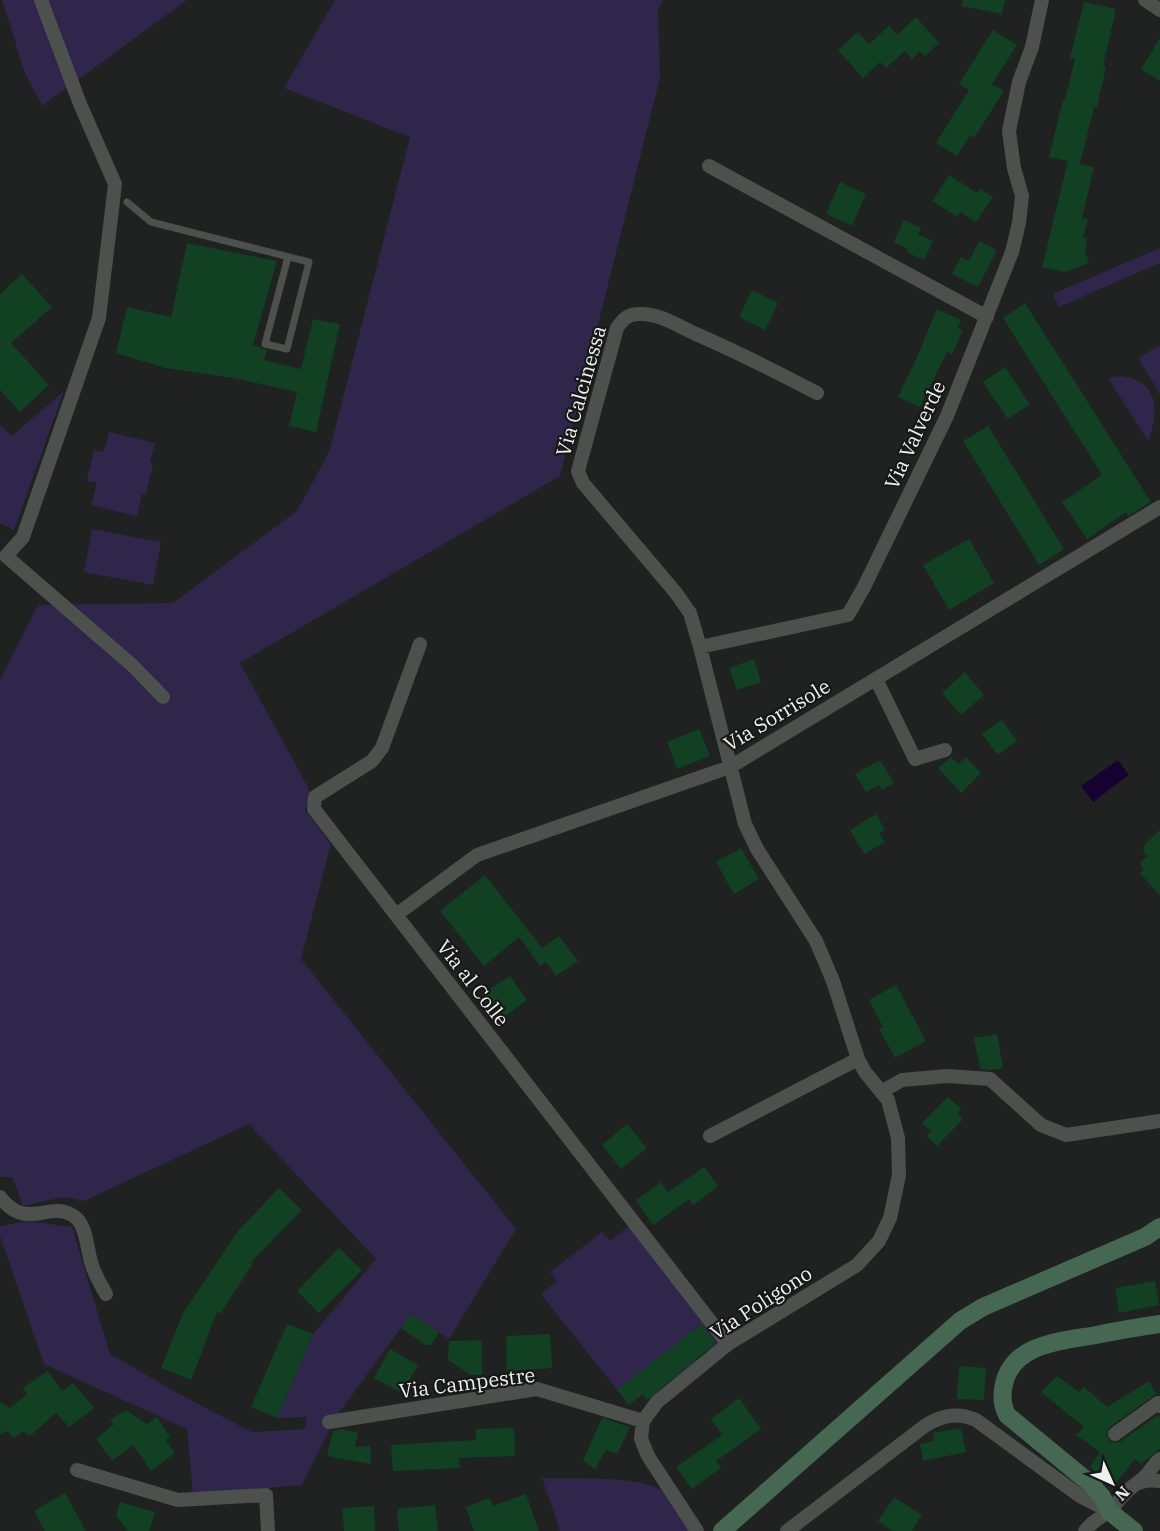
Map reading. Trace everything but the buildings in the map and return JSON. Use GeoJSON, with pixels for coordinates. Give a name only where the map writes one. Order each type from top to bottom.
{"type":"FeatureCollection","features":[{"type":"Feature","properties":{"kind":"main road"},"geometry":{"type":"LineString","coordinates":[[722,1531],[960,1321],[983,1307],[1155,1233]]}},
{"type":"Feature","properties":{"kind":"main road"},"geometry":{"type":"LineString","coordinates":[[1134,1531],[1109,1511],[1102,1497],[1092,1485],[1007,1416],[1002,1399],[1005,1377],[1011,1367],[1020,1358],[1045,1344],[1160,1324]]}},
{"type":"Feature","properties":{"kind":"street"},"geometry":{"type":"LineString","coordinates":[[40,0],[80,104],[115,184],[99,318],[23,537],[6,556],[133,666],[163,696]]}},
{"type":"Feature","properties":{"kind":"street","name":"Via Valverde"},"geometry":{"type":"LineString","coordinates":[[700,647],[848,615],[864,587],[947,416],[1012,252],[1022,196],[1014,168],[1009,131],[1019,82],[1032,47],[1042,0]]}},
{"type":"Feature","properties":{"kind":"street"},"geometry":{"type":"LineString","coordinates":[[1144,0],[1160,10]]}},
{"type":"Feature","properties":{"kind":"street"},"geometry":{"type":"LineString","coordinates":[[709,166],[987,317]]}},
{"type":"Feature","properties":{"kind":"street"},"geometry":{"type":"LineString","coordinates":[[113,198],[127,202]]}},
{"type":"Feature","properties":{"kind":"street","name":"Via Calcinessa"},"geometry":{"type":"LineString","coordinates":[[700,647],[690,613],[676,592],[583,483],[578,471],[617,328],[623,319],[632,314],[659,317],[736,352],[817,393]]}},
{"type":"Feature","properties":{"kind":"street","name":"Via Sorrisole"},"geometry":{"type":"LineString","coordinates":[[396,915],[477,855],[730,767],[1160,507]]}},
{"type":"Feature","properties":{"kind":"street","name":"Via al Colle"},"geometry":{"type":"LineString","coordinates":[[420,644],[382,748],[372,761],[315,796],[314,809],[728,1344]]}},
{"type":"Feature","properties":{"kind":"street"},"geometry":{"type":"LineString","coordinates":[[700,647],[730,767]]}},
{"type":"Feature","properties":{"kind":"street"},"geometry":{"type":"LineString","coordinates":[[876,679],[915,759],[945,750]]}},
{"type":"Feature","properties":{"kind":"street","name":"Via Poligono"},"geometry":{"type":"LineString","coordinates":[[643,1420],[657,1402],[728,1344],[857,1264],[879,1241],[890,1218],[899,1175],[898,1138],[888,1100],[865,1072],[858,1059],[833,981],[816,941],[756,849],[745,824],[730,767]]}},
{"type":"Feature","properties":{"kind":"street"},"geometry":{"type":"LineString","coordinates":[[710,1136],[858,1059]]}},
{"type":"Feature","properties":{"kind":"street"},"geometry":{"type":"LineString","coordinates":[[881,1092],[902,1080],[947,1076],[990,1079],[1041,1125],[1066,1134],[1160,1121]]}},
{"type":"Feature","properties":{"kind":"street"},"geometry":{"type":"LineString","coordinates":[[0,1197],[18,1213],[31,1215],[61,1211],[76,1218],[83,1230],[92,1267],[106,1294]]}},
{"type":"Feature","properties":{"kind":"street","name":"Via Campestre"},"geometry":{"type":"LineString","coordinates":[[329,1422],[537,1389],[643,1420]]}},
{"type":"Feature","properties":{"kind":"street"},"geometry":{"type":"LineString","coordinates":[[1115,1434],[1158,1403],[1160,1406]]}},
{"type":"Feature","properties":{"kind":"street"},"geometry":{"type":"LineString","coordinates":[[787,1531],[926,1425],[938,1418],[953,1414],[966,1415],[976,1420],[1080,1496],[1109,1511]]}},
{"type":"Feature","properties":{"kind":"street"},"geometry":{"type":"LineString","coordinates":[[643,1420],[641,1439],[648,1455],[697,1531]]}},
{"type":"Feature","properties":{"kind":"street"},"geometry":{"type":"LineString","coordinates":[[1085,1531],[1094,1520],[1109,1511],[1131,1486],[1150,1473],[1154,1464],[1160,1459]]}},
{"type":"Feature","properties":{"kind":"street"},"geometry":{"type":"LineString","coordinates":[[77,1470],[178,1500],[266,1495],[268,1531]]}},
{"type":"Feature","properties":{"kind":"street"},"geometry":{"type":"LineString","coordinates":[[1131,1486],[1148,1480],[1160,1482]]}},
{"type":"Feature","properties":{"kind":"lane"},"geometry":{"type":"LineString","coordinates":[[127,202],[151,222],[309,262],[287,350],[265,344],[288,257]]}},
{"type":"Feature","properties":{"kind":"shaded area"},"geometry":{"type":"Polygon","coordinates":[[[2,0],[187,0],[42,106],[25,73],[2,0]]]}},
{"type":"Feature","properties":{"kind":"shaded area"},"geometry":{"type":"Polygon","coordinates":[[[335,0],[663,0],[658,10],[660,78],[560,476],[240,663],[311,793],[305,810],[331,844],[301,959],[516,1229],[449,1339],[411,1314],[339,1413],[328,1415],[329,1431],[302,1485],[193,1494],[187,1429],[44,1364],[0,1236],[0,1226],[28,1221],[72,1227],[110,1354],[252,1432],[305,1429],[307,1417],[277,1418],[313,1334],[376,1259],[249,1124],[84,1201],[64,1197],[23,1206],[12,1177],[0,1177],[0,680],[38,605],[173,603],[297,511],[329,452],[410,137],[284,88],[335,0]]]}},
{"type":"Feature","properties":{"kind":"shaded area"},"geometry":{"type":"Polygon","coordinates":[[[1160,248],[1160,263],[1059,307],[1053,294],[1160,248]]]}},
{"type":"Feature","properties":{"kind":"shaded area"},"geometry":{"type":"Polygon","coordinates":[[[1160,345],[1160,394],[1138,358],[1160,345]]]}},
{"type":"Feature","properties":{"kind":"shaded area"},"geometry":{"type":"Polygon","coordinates":[[[1121,376],[1143,384],[1153,399],[1154,419],[1148,441],[1108,378],[1121,376]]]}},
{"type":"Feature","properties":{"kind":"shaded area"},"geometry":{"type":"Polygon","coordinates":[[[64,391],[14,530],[0,523],[0,425],[12,436],[64,391]]]}},
{"type":"Feature","properties":{"kind":"shaded area"},"geometry":{"type":"Polygon","coordinates":[[[109,432],[155,443],[146,494],[142,494],[137,516],[91,505],[97,483],[87,481],[94,450],[104,452],[109,432]]]}},
{"type":"Feature","properties":{"kind":"shaded area"},"geometry":{"type":"Polygon","coordinates":[[[92,529],[161,542],[153,585],[84,572],[92,529]]]}},
{"type":"Feature","properties":{"kind":"shaded area"},"geometry":{"type":"Polygon","coordinates":[[[1118,760],[1129,775],[1093,802],[1081,786],[1118,760]]]}},
{"type":"Feature","properties":{"kind":"shaded area"},"geometry":{"type":"Polygon","coordinates":[[[629,1226],[720,1343],[707,1353],[703,1347],[692,1355],[696,1361],[672,1381],[667,1376],[654,1387],[658,1392],[647,1400],[642,1394],[629,1405],[541,1294],[557,1281],[550,1272],[602,1232],[610,1241],[629,1226]]]}},
{"type":"Feature","properties":{"kind":"shaded area"},"geometry":{"type":"Polygon","coordinates":[[[542,1478],[624,1480],[655,1487],[668,1496],[689,1531],[560,1531],[542,1478]]]}}]}
